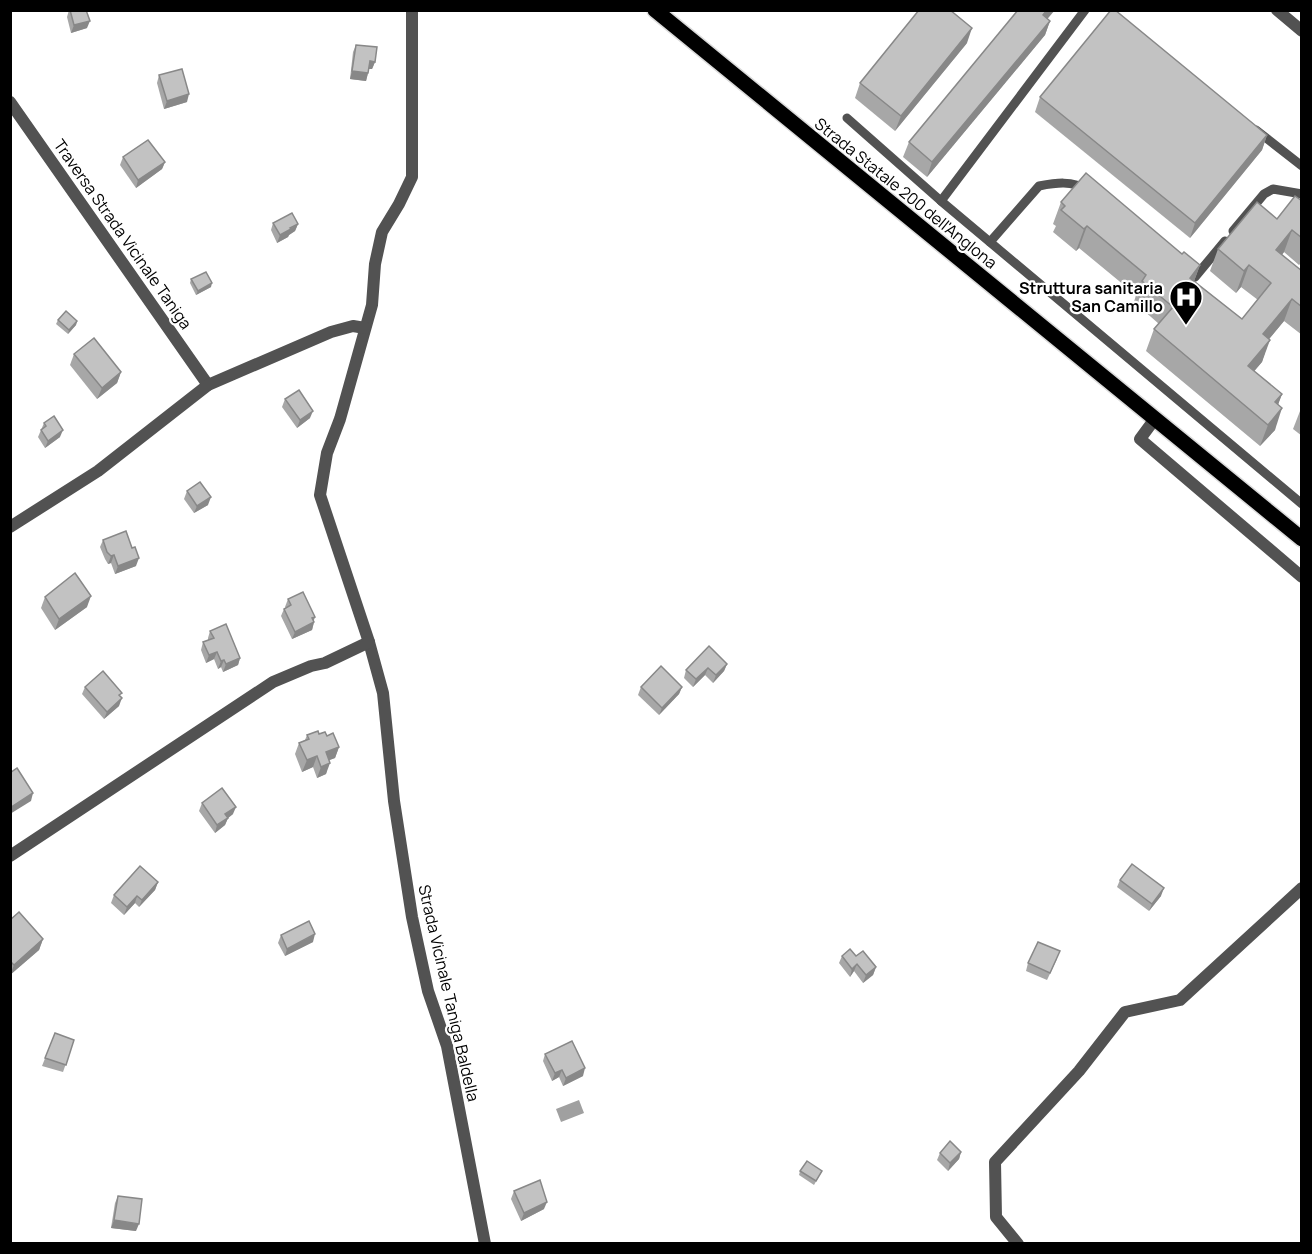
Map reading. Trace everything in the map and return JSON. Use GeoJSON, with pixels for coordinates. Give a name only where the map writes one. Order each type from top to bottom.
{"type":"FeatureCollection","features":[{"type":"Feature","properties":{"kind":"main road","name":"Strada Statale 200 dell'Anglona"},"geometry":{"type":"LineString","coordinates":[[656,10],[1302,539]]}},
{"type":"Feature","properties":{"kind":"street","name":"Strada Vicinale Taniga Baldella"},"geometry":{"type":"LineString","coordinates":[[412,10],[412,177],[382,232],[375,264],[372,305],[340,419],[327,453],[320,495],[369,642],[383,693],[394,801],[412,917],[428,991],[447,1046],[485,1244]]}},
{"type":"Feature","properties":{"kind":"street"},"geometry":{"type":"LineString","coordinates":[[1276,10],[1302,31]]}},
{"type":"Feature","properties":{"kind":"street","name":"Traversa Strada Vicinale Taniga"},"geometry":{"type":"LineString","coordinates":[[10,102],[208,385]]}},
{"type":"Feature","properties":{"kind":"street"},"geometry":{"type":"LineString","coordinates":[[10,527],[98,471],[208,385],[331,332],[352,326],[365,327]]}},
{"type":"Feature","properties":{"kind":"street"},"geometry":{"type":"LineString","coordinates":[[1154,420],[1140,439],[1302,577]]}},
{"type":"Feature","properties":{"kind":"street"},"geometry":{"type":"LineString","coordinates":[[10,856],[127,781],[273,682],[311,666],[325,663],[369,642]]}},
{"type":"Feature","properties":{"kind":"street"},"geometry":{"type":"LineString","coordinates":[[1018,1244],[996,1218],[995,1162],[1079,1071],[1125,1011],[1180,1000],[1302,888]]}},
{"type":"Feature","properties":{"kind":"lane"},"geometry":{"type":"LineString","coordinates":[[941,201],[1085,10]]}},
{"type":"Feature","properties":{"kind":"lane"},"geometry":{"type":"LineString","coordinates":[[847,118],[941,201],[1302,504]]}},
{"type":"Feature","properties":{"kind":"lane"},"geometry":{"type":"LineString","coordinates":[[1246,122],[1302,166]]}},
{"type":"Feature","properties":{"kind":"lane"},"geometry":{"type":"LineString","coordinates":[[990,242],[1039,186],[1065,183],[1081,186],[1098,200]]}},
{"type":"Feature","properties":{"kind":"lane"},"geometry":{"type":"LineString","coordinates":[[1178,263],[1195,277],[1264,194],[1273,189],[1302,194]]}},
{"type":"Feature","properties":{"kind":"shaded area"},"geometry":{"type":"Polygon","coordinates":[[[579,1100],[584,1113],[561,1122],[556,1109],[579,1100]]]}},
{"type":"Feature","properties":{"kind":"building"},"geometry":{"type":"Polygon","coordinates":[[[70,10],[86,10],[90,21],[74,25],[70,10]]]}},
{"type":"Feature","properties":{"kind":"building"},"geometry":{"type":"Polygon","coordinates":[[[919,10],[950,10],[972,28],[901,116],[860,83],[919,10]]]}},
{"type":"Feature","properties":{"kind":"building"},"geometry":{"type":"Polygon","coordinates":[[[1018,10],[1047,10],[1043,15],[1050,21],[932,162],[909,142],[1018,10]]]}},
{"type":"Feature","properties":{"kind":"building"},"geometry":{"type":"Polygon","coordinates":[[[1111,10],[1115,10],[1267,135],[1195,223],[1040,97],[1111,10]]]}},
{"type":"Feature","properties":{"kind":"building"},"geometry":{"type":"Polygon","coordinates":[[[356,45],[377,47],[375,62],[370,61],[368,73],[352,71],[356,45]]]}},
{"type":"Feature","properties":{"kind":"building"},"geometry":{"type":"Polygon","coordinates":[[[182,69],[189,94],[167,101],[159,75],[182,69]]]}},
{"type":"Feature","properties":{"kind":"building"},"geometry":{"type":"Polygon","coordinates":[[[148,140],[165,162],[138,180],[123,157],[148,140]]]}},
{"type":"Feature","properties":{"kind":"building"},"geometry":{"type":"Polygon","coordinates":[[[1086,173],[1182,254],[1184,252],[1200,265],[1190,278],[1242,319],[1271,283],[1249,265],[1244,271],[1218,249],[1257,202],[1277,219],[1295,196],[1302,201],[1302,238],[1292,230],[1276,250],[1302,271],[1302,307],[1292,299],[1263,334],[1270,340],[1248,366],[1282,394],[1275,402],[1282,408],[1268,425],[1154,329],[1173,307],[1142,281],[1146,275],[1087,226],[1084,229],[1061,210],[1065,206],[1061,202],[1086,173]]]}},
{"type":"Feature","properties":{"kind":"building"},"geometry":{"type":"Polygon","coordinates":[[[292,213],[298,224],[280,235],[273,223],[292,213]]]}},
{"type":"Feature","properties":{"kind":"building"},"geometry":{"type":"Polygon","coordinates":[[[206,272],[212,283],[198,291],[191,279],[206,272]]]}},
{"type":"Feature","properties":{"kind":"building"},"geometry":{"type":"Polygon","coordinates":[[[66,311],[77,321],[69,330],[58,320],[66,311]]]}},
{"type":"Feature","properties":{"kind":"building"},"geometry":{"type":"Polygon","coordinates":[[[94,338],[121,372],[102,388],[74,354],[94,338]]]}},
{"type":"Feature","properties":{"kind":"building"},"geometry":{"type":"Polygon","coordinates":[[[299,390],[313,411],[300,420],[285,399],[299,390]]]}},
{"type":"Feature","properties":{"kind":"building"},"geometry":{"type":"Polygon","coordinates":[[[54,416],[63,430],[48,441],[41,430],[46,426],[44,423],[54,416]]]}},
{"type":"Feature","properties":{"kind":"building"},"geometry":{"type":"Polygon","coordinates":[[[200,482],[211,497],[197,506],[187,491],[200,482]]]}},
{"type":"Feature","properties":{"kind":"building"},"geometry":{"type":"Polygon","coordinates":[[[126,531],[132,548],[135,547],[139,558],[118,566],[114,555],[111,556],[107,552],[103,540],[126,531]]]}},
{"type":"Feature","properties":{"kind":"building"},"geometry":{"type":"Polygon","coordinates":[[[75,573],[91,596],[59,619],[45,597],[75,573]]]}},
{"type":"Feature","properties":{"kind":"building"},"geometry":{"type":"Polygon","coordinates":[[[303,592],[315,617],[312,618],[314,622],[295,632],[284,609],[291,605],[288,599],[303,592]]]}},
{"type":"Feature","properties":{"kind":"building"},"geometry":{"type":"Polygon","coordinates":[[[226,624],[240,658],[226,664],[224,660],[221,661],[217,652],[209,655],[203,642],[214,638],[210,631],[226,624]]]}},
{"type":"Feature","properties":{"kind":"building"},"geometry":{"type":"Polygon","coordinates":[[[709,646],[727,664],[716,675],[708,668],[696,679],[686,670],[709,646]]]}},
{"type":"Feature","properties":{"kind":"building"},"geometry":{"type":"Polygon","coordinates":[[[661,666],[682,687],[662,708],[641,687],[661,666]]]}},
{"type":"Feature","properties":{"kind":"building"},"geometry":{"type":"Polygon","coordinates":[[[103,671],[122,693],[119,695],[122,698],[107,712],[85,687],[103,671]]]}},
{"type":"Feature","properties":{"kind":"building"},"geometry":{"type":"Polygon","coordinates":[[[318,731],[319,734],[325,732],[327,736],[333,733],[339,747],[326,752],[330,763],[321,767],[317,756],[307,760],[299,743],[309,739],[307,735],[318,731]]]}},
{"type":"Feature","properties":{"kind":"building"},"geometry":{"type":"Polygon","coordinates":[[[17,768],[33,793],[10,808],[10,773],[17,768]]]}},
{"type":"Feature","properties":{"kind":"building"},"geometry":{"type":"Polygon","coordinates":[[[222,788],[236,807],[225,814],[228,818],[217,825],[202,803],[222,788]]]}},
{"type":"Feature","properties":{"kind":"building"},"geometry":{"type":"Polygon","coordinates":[[[1132,864],[1164,888],[1152,904],[1120,880],[1132,864]]]}},
{"type":"Feature","properties":{"kind":"building"},"geometry":{"type":"Polygon","coordinates":[[[140,866],[158,882],[142,900],[137,896],[127,907],[114,895],[140,866]]]}},
{"type":"Feature","properties":{"kind":"building"},"geometry":{"type":"Polygon","coordinates":[[[19,912],[43,939],[14,965],[10,961],[10,920],[19,912]]]}},
{"type":"Feature","properties":{"kind":"building"},"geometry":{"type":"Polygon","coordinates":[[[309,921],[315,934],[287,949],[281,935],[309,921]]]}},
{"type":"Feature","properties":{"kind":"building"},"geometry":{"type":"Polygon","coordinates":[[[1038,942],[1060,951],[1050,973],[1028,963],[1038,942]]]}},
{"type":"Feature","properties":{"kind":"building"},"geometry":{"type":"Polygon","coordinates":[[[850,949],[856,956],[863,951],[876,967],[866,975],[857,964],[852,969],[842,956],[850,949]]]}},
{"type":"Feature","properties":{"kind":"building"},"geometry":{"type":"Polygon","coordinates":[[[55,1033],[74,1040],[66,1065],[45,1058],[55,1033]]]}},
{"type":"Feature","properties":{"kind":"building"},"geometry":{"type":"Polygon","coordinates":[[[572,1041],[585,1068],[566,1078],[562,1070],[555,1073],[545,1054],[572,1041]]]}},
{"type":"Feature","properties":{"kind":"building"},"geometry":{"type":"Polygon","coordinates":[[[950,1141],[961,1152],[950,1163],[940,1153],[950,1141]]]}},
{"type":"Feature","properties":{"kind":"building"},"geometry":{"type":"Polygon","coordinates":[[[807,1161],[822,1171],[816,1181],[800,1171],[807,1161]]]}},
{"type":"Feature","properties":{"kind":"building"},"geometry":{"type":"Polygon","coordinates":[[[540,1180],[547,1202],[524,1213],[514,1191],[540,1180]]]}},
{"type":"Feature","properties":{"kind":"building"},"geometry":{"type":"Polygon","coordinates":[[[118,1196],[142,1199],[139,1224],[114,1220],[118,1196]]]}},
{"type":"Feature","properties":{"kind":"place","name":"Struttura sanitaria San Camillo"},"geometry":{"type":"Point","coordinates":[1186,326]}}]}
